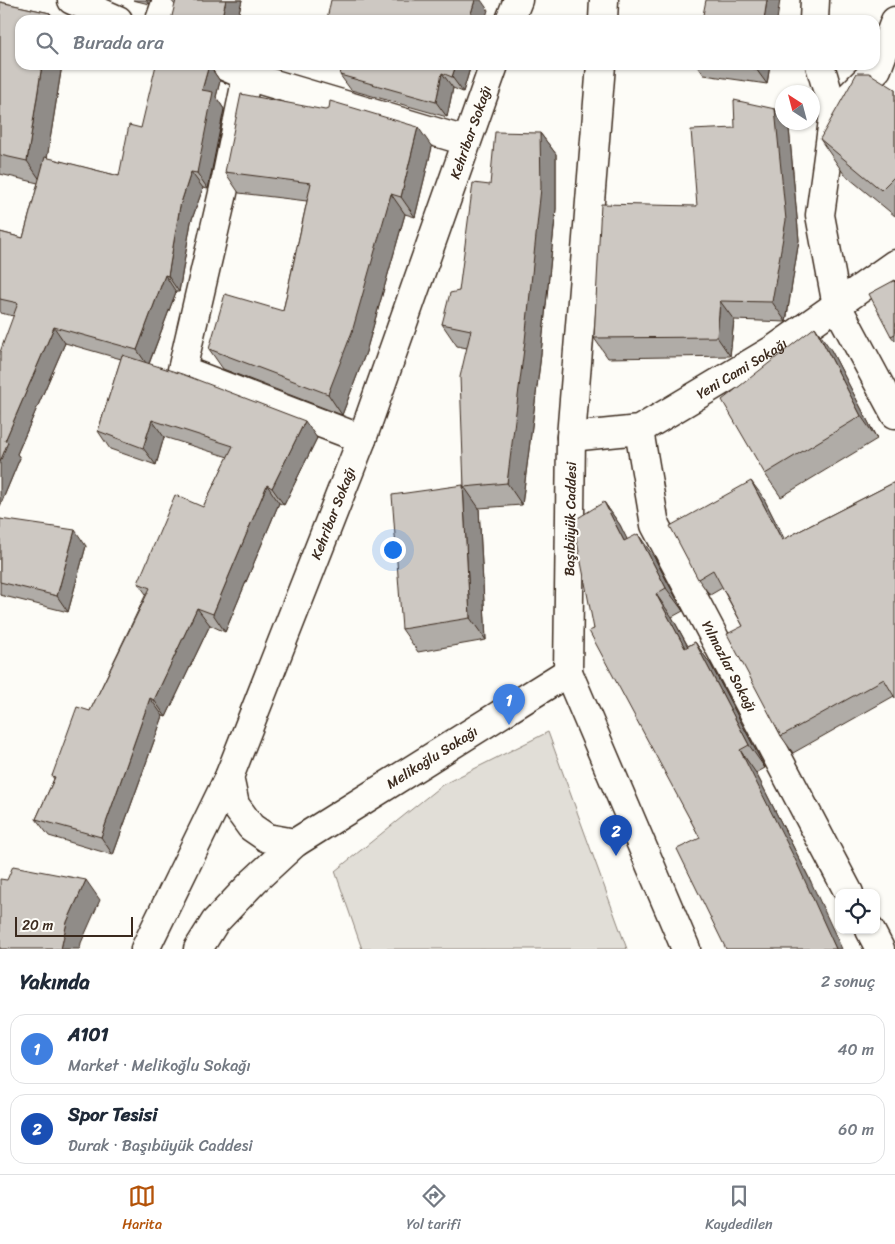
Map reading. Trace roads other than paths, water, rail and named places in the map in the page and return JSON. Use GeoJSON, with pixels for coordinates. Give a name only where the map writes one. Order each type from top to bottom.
{"type":"FeatureCollection","features":[{"type":"Feature","properties":{"kind":"main road"},"geometry":{"type":"LineString","coordinates":[[72,0],[106,15]]}},
{"type":"Feature","properties":{"kind":"main road"},"geometry":{"type":"LineString","coordinates":[[162,15],[167,0]]}},
{"type":"Feature","properties":{"kind":"main road"},"geometry":{"type":"LineString","coordinates":[[512,15],[518,0]]}},
{"type":"Feature","properties":{"kind":"main road"},"geometry":{"type":"LineString","coordinates":[[603,15],[604,0]]}},
{"type":"Feature","properties":{"kind":"main road"},"geometry":{"type":"LineString","coordinates":[[814,15],[815,0]]}},
{"type":"Feature","properties":{"kind":"main road"},"geometry":{"type":"LineString","coordinates":[[880,61],[895,21]]}},
{"type":"Feature","properties":{"kind":"main road"},"geometry":{"type":"LineString","coordinates":[[233,70],[247,76],[466,141]]}},
{"type":"Feature","properties":{"kind":"main road","name":"Kehribar Sokağı"},"geometry":{"type":"LineString","coordinates":[[145,949],[229,777],[362,439],[492,70]]}},
{"type":"Feature","properties":{"kind":"main road","name":"Başıbüyük Caddesi"},"geometry":{"type":"LineString","coordinates":[[601,70],[571,437],[568,672],[686,949]]}},
{"type":"Feature","properties":{"kind":"main road"},"geometry":{"type":"LineString","coordinates":[[821,70],[834,113],[820,215],[837,306],[895,414]]}},
{"type":"Feature","properties":{"kind":"main road"},"geometry":{"type":"LineString","coordinates":[[834,113],[876,70]]}},
{"type":"Feature","properties":{"kind":"main road"},"geometry":{"type":"LineString","coordinates":[[247,76],[223,193],[182,370],[362,439]]}},
{"type":"Feature","properties":{"kind":"main road","name":"Yeni Cami Sokağı"},"geometry":{"type":"LineString","coordinates":[[571,437],[639,430],[776,348],[895,264]]}},
{"type":"Feature","properties":{"kind":"main road","name":"Yılmazlar Sokağı"},"geometry":{"type":"LineString","coordinates":[[639,430],[655,525],[847,889]]}},
{"type":"Feature","properties":{"kind":"main road","name":"Melikoğlu Sokağı"},"geometry":{"type":"LineString","coordinates":[[198,949],[215,922],[254,880],[295,843],[568,672]]}},
{"type":"Feature","properties":{"kind":"main road"},"geometry":{"type":"LineString","coordinates":[[229,777],[234,805],[251,827],[267,838],[295,843]]}},
{"type":"Feature","properties":{"kind":"main road"},"geometry":{"type":"LineString","coordinates":[[872,934],[880,949]]}},
{"type":"Feature","properties":{"kind":"place","name":"A101"},"geometry":{"type":"Point","coordinates":[509,725]}},
{"type":"Feature","properties":{"kind":"place","name":"Spor Tesisi"},"geometry":{"type":"Point","coordinates":[616,856]}}]}
